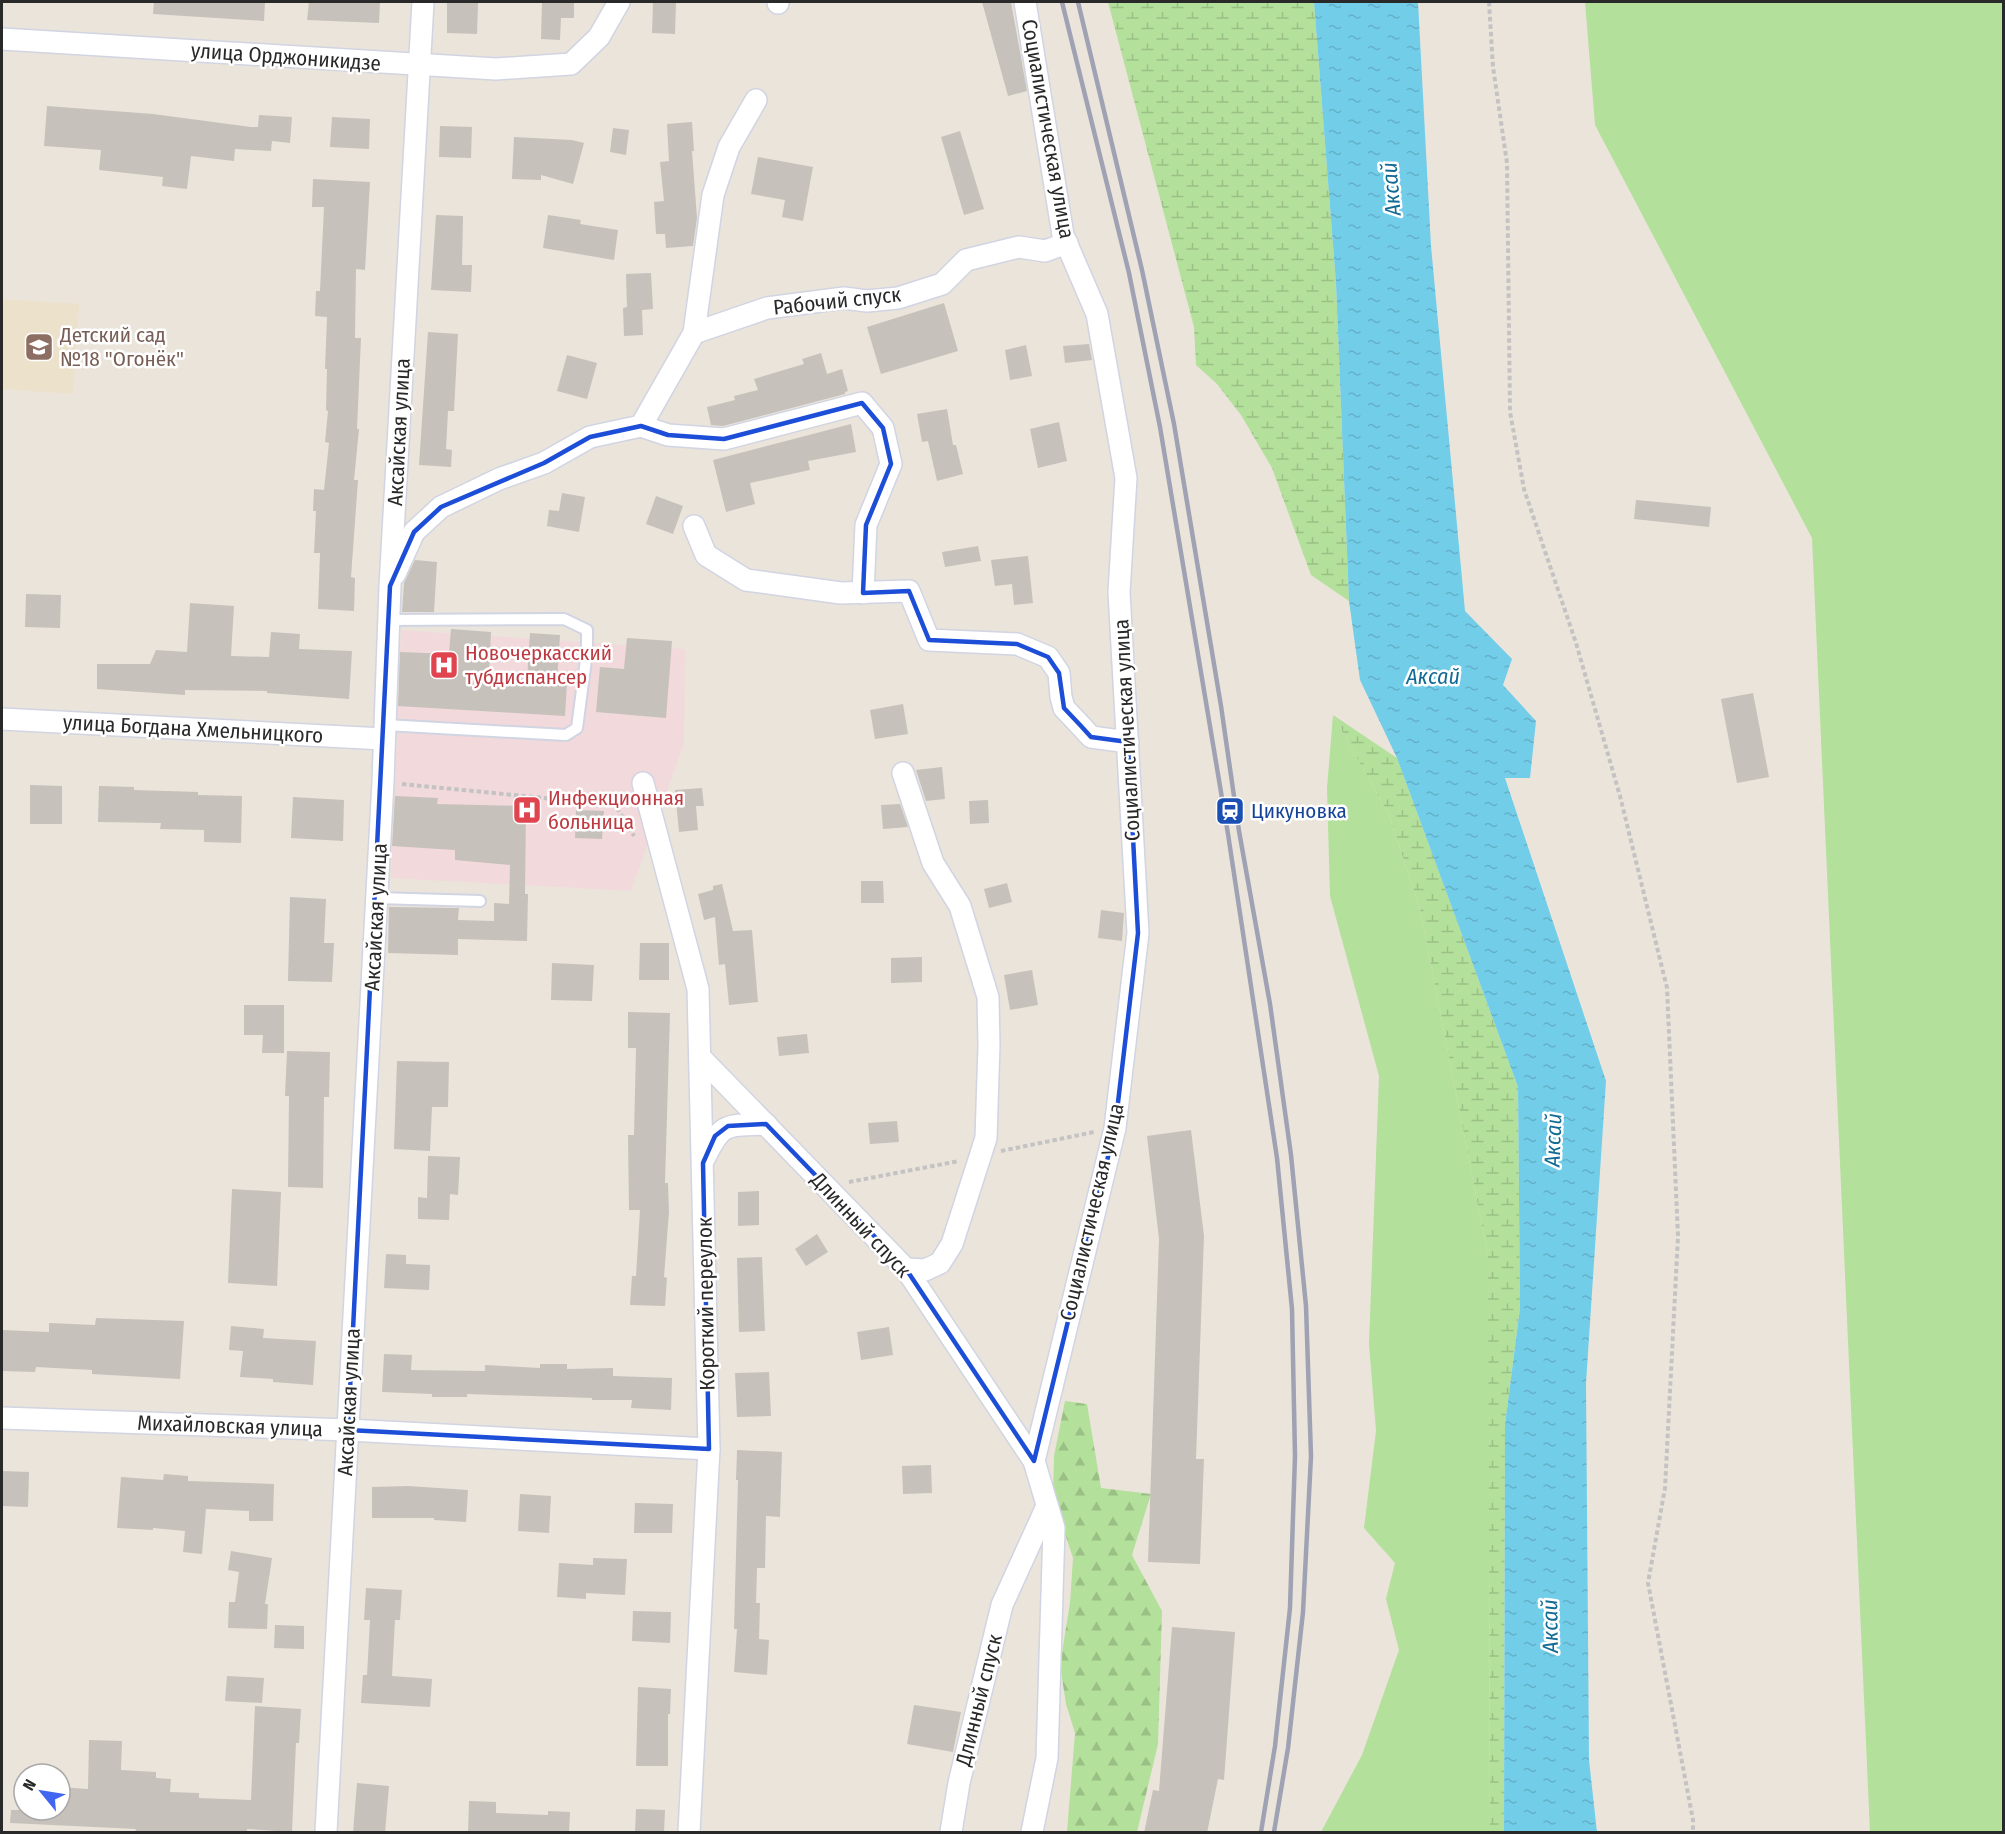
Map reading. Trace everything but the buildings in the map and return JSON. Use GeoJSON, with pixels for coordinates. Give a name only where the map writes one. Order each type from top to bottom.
{"type":"FeatureCollection","features":[{"type":"Feature","properties":{"kind":"street","name":"Аксайская улица"},"geometry":{"type":"LineString","coordinates":[[326,1833],[383,782],[390,586],[423,2]]}},
{"type":"Feature","properties":{"kind":"street","name":"улица Орджоникидзе"},"geometry":{"type":"LineString","coordinates":[[2,39],[496,69],[571,64],[599,37],[619,2]]}},
{"type":"Feature","properties":{"kind":"street","name":"Социалистическая улица"},"geometry":{"type":"LineString","coordinates":[[1025,2],[1063,235],[1097,314],[1126,478],[1119,592],[1138,933],[1115,1128],[1034,1461]]}},
{"type":"Feature","properties":{"kind":"street"},"geometry":{"type":"LineString","coordinates":[[641,426],[694,333],[713,195],[729,147],[756,100]]}},
{"type":"Feature","properties":{"kind":"street","name":"Рабочий спуск"},"geometry":{"type":"LineString","coordinates":[[694,333],[767,308],[844,298],[867,301],[898,298],[942,284],[966,260],[1019,247],[1045,250],[1067,243]]}},
{"type":"Feature","properties":{"kind":"street"},"geometry":{"type":"LineString","coordinates":[[390,586],[414,532],[441,507],[499,479],[544,463],[590,437],[641,426],[668,435],[724,439],[862,403],[883,428],[891,464],[866,525],[863,592]]}},
{"type":"Feature","properties":{"kind":"street"},"geometry":{"type":"LineString","coordinates":[[694,526],[706,555],[746,580],[841,593],[909,591],[929,640],[1017,644],[1048,657],[1059,673],[1064,708],[1091,737],[1128,742]]}},
{"type":"Feature","properties":{"kind":"street","name":"улица Богдана Хмельницкого"},"geometry":{"type":"LineString","coordinates":[[2,719],[385,732]]}},
{"type":"Feature","properties":{"kind":"street"},"geometry":{"type":"LineString","coordinates":[[903,773],[933,863],[960,906],[988,997],[989,1045],[986,1138],[952,1244],[940,1263],[925,1270],[906,1269]]}},
{"type":"Feature","properties":{"kind":"street","name":"Короткий переулок"},"geometry":{"type":"LineString","coordinates":[[644,783],[698,989],[709,1449],[689,1833]]}},
{"type":"Feature","properties":{"kind":"street","name":"Длинный спуск"},"geometry":{"type":"LineString","coordinates":[[700,1057],[906,1269],[1034,1461],[1054,1528],[1047,1758],[1032,1833]]}},
{"type":"Feature","properties":{"kind":"street"},"geometry":{"type":"LineString","coordinates":[[702,1163],[715,1136],[728,1126],[766,1124]]}},
{"type":"Feature","properties":{"kind":"street","name":"Михайловская улица"},"geometry":{"type":"LineString","coordinates":[[2,1418],[348,1430],[709,1449]]}},
{"type":"Feature","properties":{"kind":"street","name":"Длинный спуск"},"geometry":{"type":"LineString","coordinates":[[951,1833],[959,1783],[1002,1605],[1047,1506]]}},
{"type":"Feature","properties":{"kind":"lane"},"geometry":{"type":"LineString","coordinates":[[385,732],[566,735],[577,728],[587,652],[587,630],[564,619],[389,620]]}},
{"type":"Feature","properties":{"kind":"lane"},"geometry":{"type":"LineString","coordinates":[[377,898],[480,900]]}},
{"type":"Feature","properties":{"kind":"path"},"geometry":{"type":"LineString","coordinates":[[1490,2],[1493,67],[1507,164],[1510,412],[1524,489],[1576,643],[1620,796],[1667,988],[1678,1236],[1665,1488],[1648,1583],[1693,1820],[1693,1833]]}},
{"type":"Feature","properties":{"kind":"path"},"geometry":{"type":"LineString","coordinates":[[383,782],[615,805],[639,843]]}},
{"type":"Feature","properties":{"kind":"highlighted area"},"geometry":{"type":"Polygon","coordinates":[[[862,403],[883,428],[891,464],[866,525],[863,593],[909,591],[929,640],[1017,644],[1048,657],[1059,673],[1064,708],[1091,737],[1128,742],[1138,933],[1115,1128],[1034,1461],[906,1269],[766,1124],[728,1126],[715,1136],[703,1163],[709,1449],[348,1430],[390,586],[414,532],[441,507],[544,463],[590,437],[641,426],[668,435],[724,439],[862,403]]]}},
{"type":"Feature","properties":{"kind":"shaded area","name":"Детский сад №18 \"Огонёк\""},"geometry":{"type":"Polygon","coordinates":[[[2,299],[79,304],[73,394],[2,389],[2,299]]]}},
{"type":"Feature","properties":{"kind":"shaded area","name":"Инфекционная больница"},"geometry":{"type":"Polygon","coordinates":[[[401,630],[685,649],[684,743],[631,891],[391,878],[401,630]]]}},
{"type":"Feature","properties":{"kind":"green space"},"geometry":{"type":"Polygon","coordinates":[[[1108,2],[1314,2],[1336,283],[1349,601],[1311,575],[1272,468],[1241,415],[1217,384],[1196,365],[1194,327],[1108,2]]]}},
{"type":"Feature","properties":{"kind":"green space"},"geometry":{"type":"Polygon","coordinates":[[[1585,2],[2003,2],[2003,1832],[1870,1832],[1812,538],[1595,125],[1585,2]]]}},
{"type":"Feature","properties":{"kind":"green space"},"geometry":{"type":"Polygon","coordinates":[[[1333,715],[1389,815],[1420,909],[1488,1257],[1490,1832],[1321,1832],[1362,1755],[1399,1650],[1386,1599],[1395,1563],[1364,1528],[1376,1431],[1369,1344],[1379,1076],[1330,896],[1327,788],[1333,715]]]}},
{"type":"Feature","properties":{"kind":"green space"},"geometry":{"type":"Polygon","coordinates":[[[1333,715],[1397,758],[1518,1087],[1520,1308],[1505,1425],[1504,1832],[1490,1832],[1488,1257],[1420,909],[1389,815],[1333,715]]]}},
{"type":"Feature","properties":{"kind":"green space"},"geometry":{"type":"Polygon","coordinates":[[[1065,1401],[1087,1404],[1101,1488],[1151,1494],[1132,1555],[1162,1611],[1158,1744],[1137,1832],[1067,1832],[1075,1733],[1066,1704],[1060,1665],[1070,1603],[1073,1558],[1053,1497],[1054,1456],[1065,1401]]]}},
{"type":"Feature","properties":{"kind":"water","name":"Аксай"},"geometry":{"type":"Polygon","coordinates":[[[1314,2],[1418,2],[1431,246],[1465,611],[1512,659],[1503,685],[1536,721],[1530,778],[1505,778],[1606,1081],[1586,1383],[1589,1760],[1597,1832],[1504,1832],[1505,1425],[1520,1308],[1518,1087],[1397,758],[1360,680],[1349,601],[1336,283],[1314,2]]]}},
{"type":"Feature","properties":{"kind":"railway"},"geometry":{"type":"LineString","coordinates":[[1062,2],[1129,273],[1160,427],[1228,834],[1277,1158],[1292,1309],[1295,1456],[1290,1608],[1275,1746],[1261,1832]]}},
{"type":"Feature","properties":{"kind":"railway"},"geometry":{"type":"LineString","coordinates":[[1078,2],[1142,270],[1174,424],[1221,706],[1239,831],[1270,1004],[1291,1155],[1306,1306],[1311,1456],[1303,1612],[1288,1748],[1274,1832]]}},
{"type":"Feature","properties":{"kind":"place","name":"Детский сад №18 \"Огонёк\""},"geometry":{"type":"Point","coordinates":[39,347]}},
{"type":"Feature","properties":{"kind":"place","name":"Новочеркасский тубдиспансер"},"geometry":{"type":"Point","coordinates":[444,665]}},
{"type":"Feature","properties":{"kind":"place","name":"Инфекционная больница"},"geometry":{"type":"Point","coordinates":[527,810]}},
{"type":"Feature","properties":{"kind":"place","name":"Цикуновка"},"geometry":{"type":"Point","coordinates":[1230,811]}}]}
